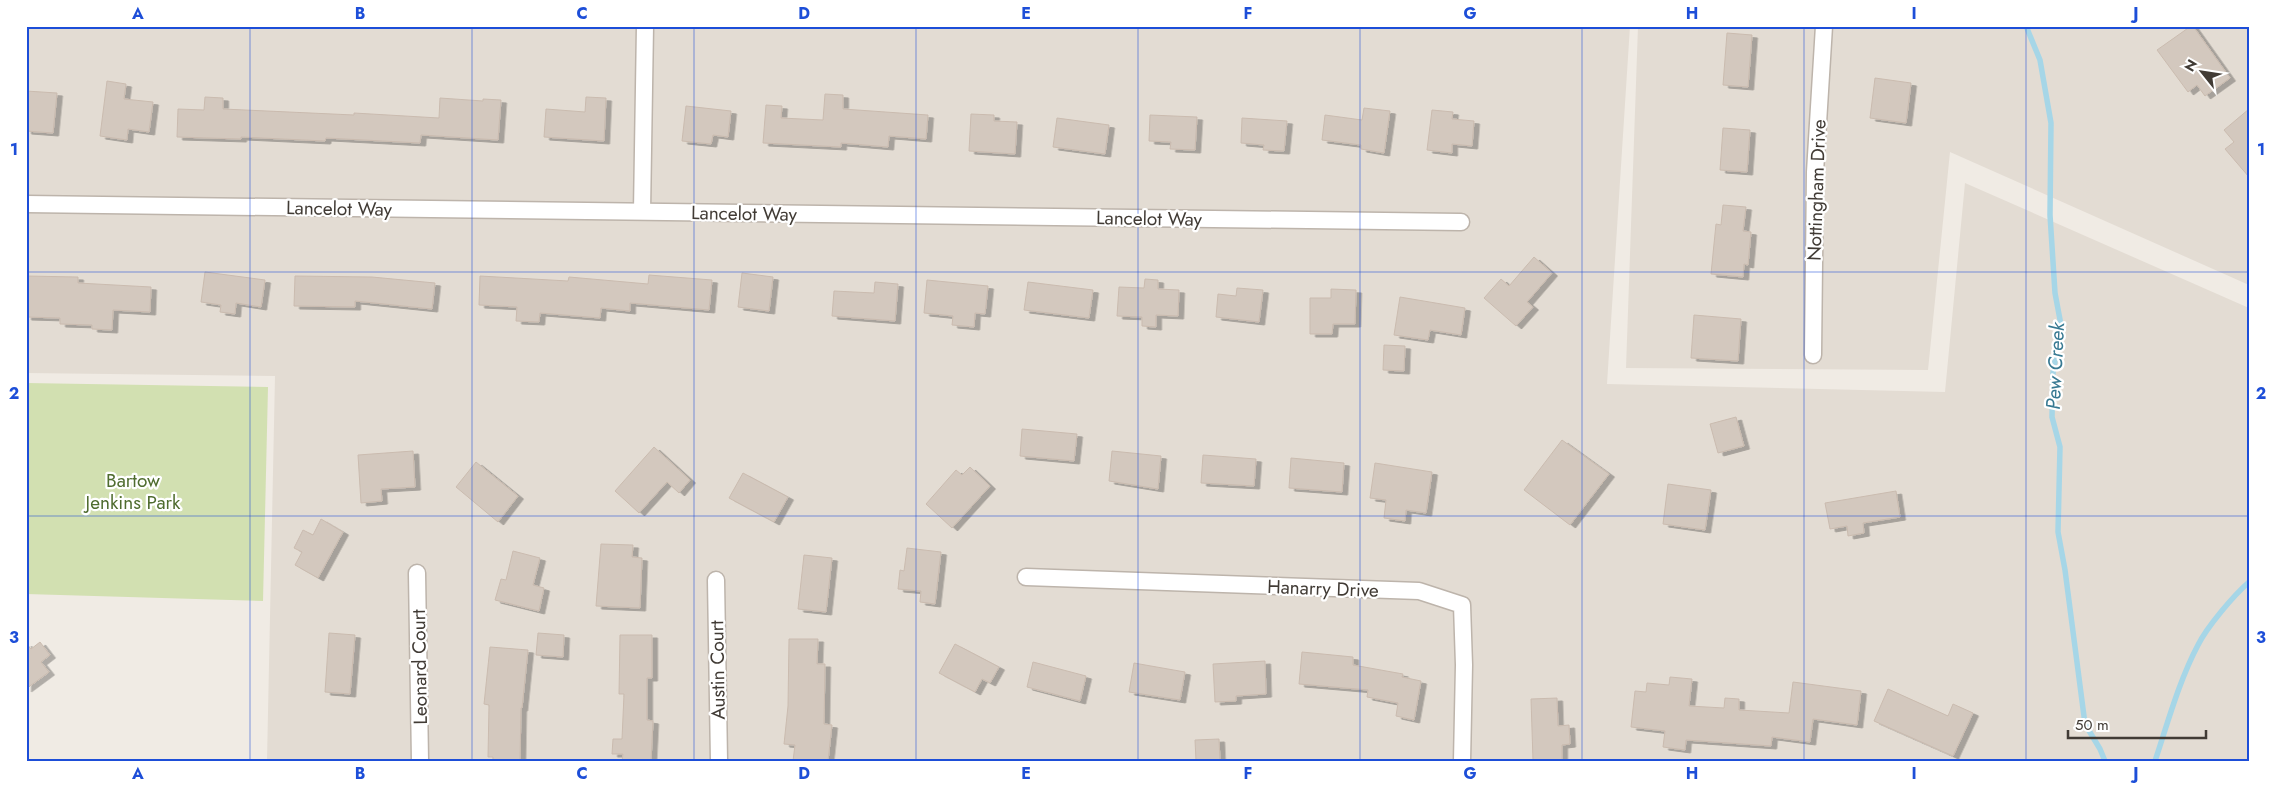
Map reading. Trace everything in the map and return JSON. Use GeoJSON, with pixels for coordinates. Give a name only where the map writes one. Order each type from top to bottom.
{"type":"FeatureCollection","features":[{"type":"Feature","properties":{"kind":"street"},"geometry":{"type":"LineString","coordinates":[[642,211],[645,26]]}},
{"type":"Feature","properties":{"kind":"street","name":"Nottingham Drive"},"geometry":{"type":"LineString","coordinates":[[1813,355],[1815,172],[1824,26]]}},
{"type":"Feature","properties":{"kind":"street","name":"Lancelot Way"},"geometry":{"type":"LineString","coordinates":[[26,204],[1461,222]]}},
{"type":"Feature","properties":{"kind":"street","name":"Leonard Court"},"geometry":{"type":"LineString","coordinates":[[417,573],[420,761]]}},
{"type":"Feature","properties":{"kind":"street","name":"Hanarry Drive"},"geometry":{"type":"LineString","coordinates":[[1026,577],[1419,591],[1462,605],[1464,665],[1462,761]]}},
{"type":"Feature","properties":{"kind":"street","name":"Austin Court"},"geometry":{"type":"LineString","coordinates":[[716,580],[719,761]]}},
{"type":"Feature","properties":{"kind":"shaded area"},"geometry":{"type":"Polygon","coordinates":[[[26,26],[1630,26],[1607,384],[1945,392],[1965,183],[2249,308],[2249,761],[267,761],[275,376],[26,373],[26,26]]]}},
{"type":"Feature","properties":{"kind":"shaded area"},"geometry":{"type":"Polygon","coordinates":[[[1638,26],[2249,26],[2249,285],[1950,152],[1928,370],[1626,368],[1638,26]]]}},
{"type":"Feature","properties":{"kind":"green space","name":"Bartow Jenkins Park"},"geometry":{"type":"Polygon","coordinates":[[[26,383],[268,387],[263,601],[26,594],[26,383]]]}},
{"type":"Feature","properties":{"kind":"building"},"geometry":{"type":"Polygon","coordinates":[[[2193,26],[2230,78],[2205,96],[2197,85],[2188,92],[2157,50],[2193,26]]]}},
{"type":"Feature","properties":{"kind":"building"},"geometry":{"type":"Polygon","coordinates":[[[1727,33],[1752,35],[1748,87],[1723,85],[1727,33]]]}},
{"type":"Feature","properties":{"kind":"building"},"geometry":{"type":"Polygon","coordinates":[[[1875,78],[1911,83],[1906,123],[1870,118],[1875,78]]]}},
{"type":"Feature","properties":{"kind":"building"},"geometry":{"type":"Polygon","coordinates":[[[107,81],[126,84],[124,99],[153,102],[149,132],[128,129],[127,140],[100,136],[107,81]]]}},
{"type":"Feature","properties":{"kind":"building"},"geometry":{"type":"Polygon","coordinates":[[[26,91],[57,93],[53,133],[26,131],[26,91]]]}},
{"type":"Feature","properties":{"kind":"building"},"geometry":{"type":"Polygon","coordinates":[[[825,94],[843,95],[843,109],[928,115],[926,139],[889,136],[888,147],[841,143],[841,147],[763,143],[766,105],[782,106],[781,118],[823,120],[825,94]]]}},
{"type":"Feature","properties":{"kind":"building"},"geometry":{"type":"Polygon","coordinates":[[[205,97],[223,98],[223,109],[439,118],[440,98],[483,101],[483,99],[501,100],[498,140],[421,135],[420,143],[326,138],[325,141],[241,137],[241,139],[177,137],[178,109],[204,110],[205,97]]]}},
{"type":"Feature","properties":{"kind":"building"},"geometry":{"type":"Polygon","coordinates":[[[586,97],[606,98],[604,141],[544,137],[546,109],[585,112],[586,97]]]}},
{"type":"Feature","properties":{"kind":"building"},"geometry":{"type":"Polygon","coordinates":[[[686,106],[731,111],[728,137],[713,135],[711,144],[682,141],[686,106]]]}},
{"type":"Feature","properties":{"kind":"building"},"geometry":{"type":"Polygon","coordinates":[[[1364,108],[1390,111],[1384,153],[1361,149],[1361,145],[1322,140],[1325,115],[1362,120],[1364,108]]]}},
{"type":"Feature","properties":{"kind":"building"},"geometry":{"type":"Polygon","coordinates":[[[2249,109],[2249,177],[2225,149],[2234,142],[2224,130],[2249,109]]]}},
{"type":"Feature","properties":{"kind":"building"},"geometry":{"type":"Polygon","coordinates":[[[1432,110],[1453,112],[1452,119],[1474,121],[1472,146],[1452,144],[1452,153],[1427,150],[1432,110]]]}},
{"type":"Feature","properties":{"kind":"building"},"geometry":{"type":"Polygon","coordinates":[[[971,114],[994,115],[994,121],[1017,122],[1015,154],[969,151],[971,114]]]}},
{"type":"Feature","properties":{"kind":"building"},"geometry":{"type":"Polygon","coordinates":[[[1150,115],[1197,117],[1195,150],[1170,149],[1171,142],[1149,141],[1150,115]]]}},
{"type":"Feature","properties":{"kind":"building"},"geometry":{"type":"Polygon","coordinates":[[[1057,118],[1109,125],[1105,154],[1053,147],[1057,118]]]}},
{"type":"Feature","properties":{"kind":"building"},"geometry":{"type":"Polygon","coordinates":[[[1242,118],[1287,121],[1284,151],[1263,150],[1264,145],[1241,143],[1242,118]]]}},
{"type":"Feature","properties":{"kind":"building"},"geometry":{"type":"Polygon","coordinates":[[[1723,128],[1750,130],[1747,172],[1720,170],[1723,128]]]}},
{"type":"Feature","properties":{"kind":"building"},"geometry":{"type":"Polygon","coordinates":[[[1723,205],[1746,207],[1743,231],[1751,232],[1748,265],[1744,264],[1743,277],[1711,274],[1716,224],[1721,225],[1723,205]]]}},
{"type":"Feature","properties":{"kind":"building"},"geometry":{"type":"Polygon","coordinates":[[[1534,257],[1552,273],[1527,302],[1533,307],[1516,326],[1484,298],[1501,279],[1509,286],[1534,257]]]}},
{"type":"Feature","properties":{"kind":"building"},"geometry":{"type":"Polygon","coordinates":[[[205,272],[265,280],[261,307],[236,303],[235,314],[220,312],[221,305],[201,302],[205,272]]]}},
{"type":"Feature","properties":{"kind":"building"},"geometry":{"type":"Polygon","coordinates":[[[742,273],[773,277],[769,311],[738,307],[742,273]]]}},
{"type":"Feature","properties":{"kind":"building"},"geometry":{"type":"Polygon","coordinates":[[[649,275],[712,280],[709,310],[630,303],[630,311],[601,308],[600,318],[540,313],[539,322],[516,321],[517,307],[479,305],[480,276],[568,281],[569,277],[648,284],[649,275]]]}},
{"type":"Feature","properties":{"kind":"building"},"geometry":{"type":"Polygon","coordinates":[[[26,276],[78,277],[78,283],[151,287],[150,312],[113,310],[112,330],[92,329],[92,325],[60,324],[60,318],[26,317],[26,276]]]}},
{"type":"Feature","properties":{"kind":"building"},"geometry":{"type":"Polygon","coordinates":[[[295,276],[372,277],[435,283],[432,309],[355,301],[355,307],[294,306],[295,276]]]}},
{"type":"Feature","properties":{"kind":"building"},"geometry":{"type":"Polygon","coordinates":[[[1145,279],[1158,280],[1158,289],[1179,290],[1178,316],[1156,315],[1156,327],[1142,326],[1142,317],[1117,316],[1119,287],[1144,288],[1145,279]]]}},
{"type":"Feature","properties":{"kind":"building"},"geometry":{"type":"Polygon","coordinates":[[[927,280],[988,286],[985,314],[975,313],[974,327],[952,325],[953,316],[924,313],[927,280]]]}},
{"type":"Feature","properties":{"kind":"building"},"geometry":{"type":"Polygon","coordinates":[[[875,282],[898,284],[895,321],[832,316],[834,291],[874,293],[875,282]]]}},
{"type":"Feature","properties":{"kind":"building"},"geometry":{"type":"Polygon","coordinates":[[[1028,282],[1093,290],[1089,318],[1024,310],[1028,282]]]}},
{"type":"Feature","properties":{"kind":"building"},"geometry":{"type":"Polygon","coordinates":[[[1237,288],[1263,290],[1259,322],[1216,317],[1218,294],[1236,296],[1237,288]]]}},
{"type":"Feature","properties":{"kind":"building"},"geometry":{"type":"Polygon","coordinates":[[[1331,289],[1356,290],[1355,324],[1333,324],[1332,334],[1310,334],[1310,298],[1331,298],[1331,289]]]}},
{"type":"Feature","properties":{"kind":"building"},"geometry":{"type":"Polygon","coordinates":[[[1400,297],[1465,308],[1461,335],[1430,330],[1428,340],[1394,335],[1400,297]]]}},
{"type":"Feature","properties":{"kind":"building"},"geometry":{"type":"Polygon","coordinates":[[[1694,315],[1741,319],[1738,361],[1691,358],[1694,315]]]}},
{"type":"Feature","properties":{"kind":"building"},"geometry":{"type":"Polygon","coordinates":[[[1384,345],[1405,346],[1404,371],[1383,370],[1384,345]]]}},
{"type":"Feature","properties":{"kind":"building"},"geometry":{"type":"Polygon","coordinates":[[[1736,417],[1744,446],[1718,453],[1710,424],[1736,417]]]}},
{"type":"Feature","properties":{"kind":"building"},"geometry":{"type":"Polygon","coordinates":[[[1022,429],[1077,434],[1074,461],[1020,456],[1022,429]]]}},
{"type":"Feature","properties":{"kind":"building"},"geometry":{"type":"Polygon","coordinates":[[[1562,440],[1609,474],[1570,525],[1524,490],[1562,440]]]}},
{"type":"Feature","properties":{"kind":"building"},"geometry":{"type":"Polygon","coordinates":[[[654,447],[690,480],[679,493],[667,482],[639,513],[615,491],[654,447]]]}},
{"type":"Feature","properties":{"kind":"building"},"geometry":{"type":"Polygon","coordinates":[[[413,451],[415,487],[381,489],[382,501],[361,503],[358,455],[413,451]]]}},
{"type":"Feature","properties":{"kind":"building"},"geometry":{"type":"Polygon","coordinates":[[[1112,451],[1161,456],[1158,489],[1109,481],[1112,451]]]}},
{"type":"Feature","properties":{"kind":"building"},"geometry":{"type":"Polygon","coordinates":[[[1203,455],[1256,459],[1254,486],[1201,483],[1203,455]]]}},
{"type":"Feature","properties":{"kind":"building"},"geometry":{"type":"Polygon","coordinates":[[[1291,458],[1344,463],[1342,492],[1289,488],[1291,458]]]}},
{"type":"Feature","properties":{"kind":"building"},"geometry":{"type":"Polygon","coordinates":[[[476,462],[518,496],[498,522],[456,487],[476,462]]]}},
{"type":"Feature","properties":{"kind":"building"},"geometry":{"type":"Polygon","coordinates":[[[1375,463],[1432,472],[1426,513],[1406,510],[1405,521],[1384,518],[1386,500],[1370,498],[1375,463]]]}},
{"type":"Feature","properties":{"kind":"building"},"geometry":{"type":"Polygon","coordinates":[[[970,467],[990,486],[952,528],[926,504],[956,470],[962,475],[970,467]]]}},
{"type":"Feature","properties":{"kind":"building"},"geometry":{"type":"Polygon","coordinates":[[[743,473],[788,497],[774,522],[729,498],[743,473]]]}},
{"type":"Feature","properties":{"kind":"building"},"geometry":{"type":"Polygon","coordinates":[[[1668,484],[1711,490],[1705,530],[1663,524],[1668,484]]]}},
{"type":"Feature","properties":{"kind":"building"},"geometry":{"type":"Polygon","coordinates":[[[1896,491],[1900,517],[1863,523],[1864,533],[1848,536],[1847,526],[1830,529],[1825,503],[1896,491]]]}},
{"type":"Feature","properties":{"kind":"building"},"geometry":{"type":"Polygon","coordinates":[[[321,519],[343,532],[318,578],[295,565],[302,552],[294,548],[303,530],[313,535],[321,519]]]}},
{"type":"Feature","properties":{"kind":"building"},"geometry":{"type":"Polygon","coordinates":[[[601,544],[633,545],[632,557],[642,558],[640,608],[596,606],[601,544]]]}},
{"type":"Feature","properties":{"kind":"building"},"geometry":{"type":"Polygon","coordinates":[[[907,548],[941,552],[935,604],[920,602],[921,591],[898,589],[900,570],[904,571],[907,548]]]}},
{"type":"Feature","properties":{"kind":"building"},"geometry":{"type":"Polygon","coordinates":[[[513,551],[540,558],[533,585],[544,588],[539,611],[495,600],[501,579],[506,580],[513,551]]]}},
{"type":"Feature","properties":{"kind":"building"},"geometry":{"type":"Polygon","coordinates":[[[804,555],[832,558],[826,612],[798,609],[804,555]]]}},
{"type":"Feature","properties":{"kind":"building"},"geometry":{"type":"Polygon","coordinates":[[[329,633],[355,635],[350,694],[325,692],[329,633]]]}},
{"type":"Feature","properties":{"kind":"building"},"geometry":{"type":"Polygon","coordinates":[[[538,633],[564,635],[563,657],[536,655],[538,633]]]}},
{"type":"Feature","properties":{"kind":"building"},"geometry":{"type":"Polygon","coordinates":[[[620,635],[652,635],[652,678],[647,678],[647,720],[653,721],[651,761],[622,761],[623,754],[612,754],[613,739],[622,739],[624,694],[619,694],[620,635]]]}},
{"type":"Feature","properties":{"kind":"building"},"geometry":{"type":"Polygon","coordinates":[[[789,639],[818,639],[817,664],[825,664],[824,724],[832,725],[828,761],[793,761],[795,745],[784,744],[788,706],[789,639]]]}},
{"type":"Feature","properties":{"kind":"building"},"geometry":{"type":"Polygon","coordinates":[[[40,642],[50,655],[41,662],[49,672],[26,689],[26,643],[31,649],[40,642]]]}},
{"type":"Feature","properties":{"kind":"building"},"geometry":{"type":"Polygon","coordinates":[[[955,644],[999,667],[990,683],[982,679],[975,692],[939,673],[955,644]]]}},
{"type":"Feature","properties":{"kind":"building"},"geometry":{"type":"Polygon","coordinates":[[[490,647],[528,650],[521,708],[520,761],[493,761],[493,757],[488,757],[489,705],[484,704],[490,647]]]}},
{"type":"Feature","properties":{"kind":"building"},"geometry":{"type":"Polygon","coordinates":[[[1302,652],[1353,657],[1353,665],[1403,674],[1402,677],[1421,681],[1414,720],[1396,716],[1398,703],[1367,697],[1368,690],[1299,684],[1302,652]]]}},
{"type":"Feature","properties":{"kind":"building"},"geometry":{"type":"Polygon","coordinates":[[[1265,661],[1266,694],[1236,696],[1236,701],[1215,702],[1213,664],[1265,661]]]}},
{"type":"Feature","properties":{"kind":"building"},"geometry":{"type":"Polygon","coordinates":[[[1033,662],[1086,676],[1080,701],[1027,687],[1033,662]]]}},
{"type":"Feature","properties":{"kind":"building"},"geometry":{"type":"Polygon","coordinates":[[[1134,663],[1185,672],[1180,700],[1129,692],[1134,663]]]}},
{"type":"Feature","properties":{"kind":"building"},"geometry":{"type":"Polygon","coordinates":[[[1670,677],[1692,679],[1689,706],[1724,708],[1725,698],[1739,699],[1739,710],[1789,713],[1793,682],[1861,691],[1857,725],[1813,719],[1810,742],[1772,737],[1771,746],[1686,740],[1685,750],[1663,747],[1665,731],[1631,727],[1635,691],[1646,692],[1647,683],[1669,685],[1670,677]]]}},
{"type":"Feature","properties":{"kind":"building"},"geometry":{"type":"Polygon","coordinates":[[[1888,689],[1948,716],[1953,704],[1973,713],[1953,756],[1874,721],[1888,689]]]}},
{"type":"Feature","properties":{"kind":"building"},"geometry":{"type":"Polygon","coordinates":[[[1557,698],[1558,726],[1569,725],[1570,744],[1562,745],[1562,761],[1533,761],[1531,699],[1557,698]]]}},
{"type":"Feature","properties":{"kind":"building"},"geometry":{"type":"Polygon","coordinates":[[[1219,739],[1220,761],[1196,761],[1195,740],[1219,739]]]}},
{"type":"Feature","properties":{"kind":"waterway","name":"Pew Creek"},"geometry":{"type":"LineString","coordinates":[[2026,26],[2040,60],[2051,123],[2050,215],[2055,293],[2061,325],[2053,373],[2052,417],[2060,447],[2058,532],[2065,570],[2085,724],[2105,761]]}},
{"type":"Feature","properties":{"kind":"waterway"},"geometry":{"type":"LineString","coordinates":[[2155,761],[2179,687],[2198,645],[2221,612],[2249,582]]}}]}
